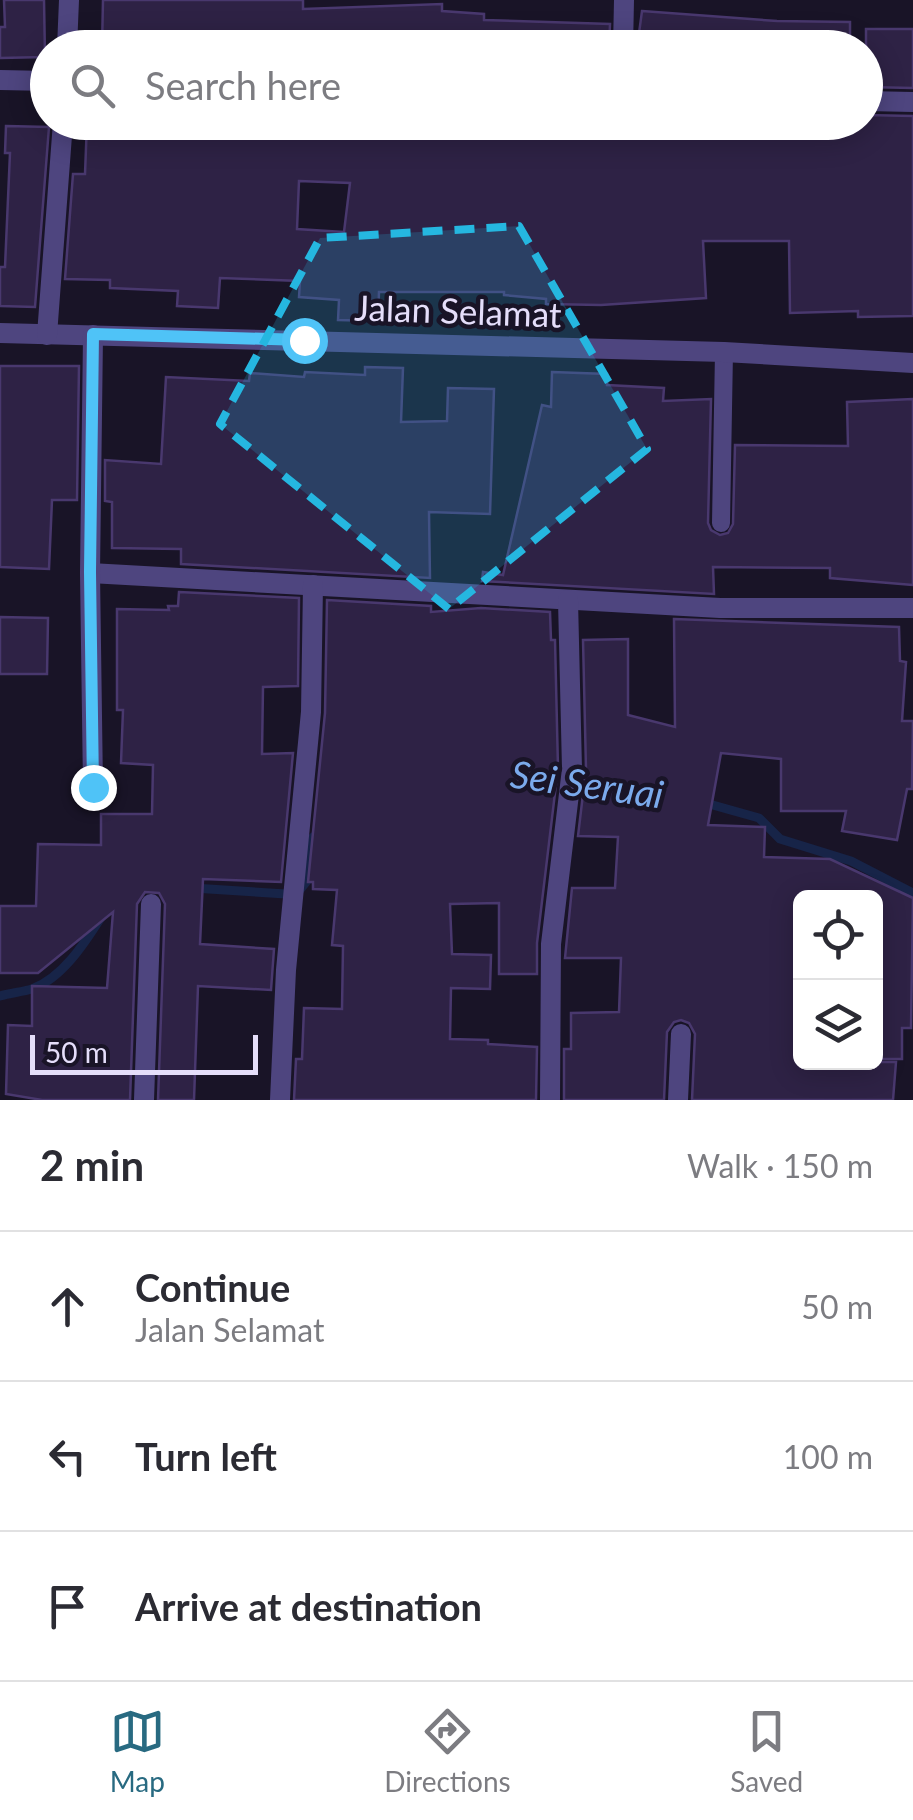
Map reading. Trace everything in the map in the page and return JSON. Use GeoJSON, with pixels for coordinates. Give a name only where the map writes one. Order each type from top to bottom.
{"type":"FeatureCollection","features":[{"type":"Feature","properties":{"kind":"street"},"geometry":{"type":"LineString","coordinates":[[68,30],[69,0]]}},
{"type":"Feature","properties":{"kind":"street"},"geometry":{"type":"LineString","coordinates":[[623,30],[624,0]]}},
{"type":"Feature","properties":{"kind":"street"},"geometry":{"type":"LineString","coordinates":[[0,80],[30,81]]}},
{"type":"Feature","properties":{"kind":"street"},"geometry":{"type":"LineString","coordinates":[[883,101],[913,102]]}},
{"type":"Feature","properties":{"kind":"street"},"geometry":{"type":"LineString","coordinates":[[47,335],[62,140]]}},
{"type":"Feature","properties":{"kind":"street","name":"Jalan Selamat"},"geometry":{"type":"LineString","coordinates":[[0,333],[724,352],[913,363]]}},
{"type":"Feature","properties":{"kind":"street"},"geometry":{"type":"LineString","coordinates":[[93,334],[93,787]]}},
{"type":"Feature","properties":{"kind":"street"},"geometry":{"type":"LineString","coordinates":[[90,572],[720,608],[913,608]]}},
{"type":"Feature","properties":{"kind":"street"},"geometry":{"type":"LineString","coordinates":[[280,1100],[286,970],[311,712],[313,585]]}},
{"type":"Feature","properties":{"kind":"street"},"geometry":{"type":"LineString","coordinates":[[550,1100],[551,944],[571,777],[568,600]]}},
{"type":"Feature","properties":{"kind":"street"},"geometry":{"type":"LineString","coordinates":[[144,1100],[151,904]]}},
{"type":"Feature","properties":{"kind":"street"},"geometry":{"type":"LineString","coordinates":[[678,1100],[681,1034]]}},
{"type":"Feature","properties":{"kind":"lane"},"geometry":{"type":"LineString","coordinates":[[721,523],[724,352]]}},
{"type":"Feature","properties":{"kind":"highlighted area"},"geometry":{"type":"Polygon","coordinates":[[[519,226],[647,449],[449,609],[220,424],[320,238],[519,226]]]}},
{"type":"Feature","properties":{"kind":"building"},"geometry":{"type":"Polygon","coordinates":[[[4,0],[44,0],[45,30],[30,30],[30,57],[0,58],[0,27],[5,27],[4,0]]]}},
{"type":"Feature","properties":{"kind":"building"},"geometry":{"type":"Polygon","coordinates":[[[103,0],[303,0],[303,9],[442,4],[442,11],[484,14],[484,20],[610,24],[610,30],[102,30],[103,0]]]}},
{"type":"Feature","properties":{"kind":"building"},"geometry":{"type":"Polygon","coordinates":[[[642,11],[850,22],[850,30],[639,30],[642,11]]]}},
{"type":"Feature","properties":{"kind":"building"},"geometry":{"type":"Polygon","coordinates":[[[913,29],[913,88],[883,87],[883,30],[866,30],[913,29]]]}},
{"type":"Feature","properties":{"kind":"building"},"geometry":{"type":"Polygon","coordinates":[[[883,115],[913,116],[913,316],[858,317],[858,311],[790,313],[789,241],[703,241],[706,298],[601,305],[546,304],[546,299],[504,292],[379,292],[378,321],[338,320],[339,300],[299,297],[300,281],[220,278],[218,308],[177,306],[178,291],[110,288],[110,280],[65,279],[73,174],[85,174],[86,140],[883,140],[883,115]],[[299,181],[297,229],[344,232],[350,183],[299,181]]]}},
{"type":"Feature","properties":{"kind":"building"},"geometry":{"type":"Polygon","coordinates":[[[6,126],[30,127],[30,140],[48,140],[35,307],[0,306],[10,153],[5,153],[6,126]]]}},
{"type":"Feature","properties":{"kind":"building"},"geometry":{"type":"Polygon","coordinates":[[[0,366],[79,366],[77,500],[52,500],[49,569],[0,567],[0,366]]]}},
{"type":"Feature","properties":{"kind":"building"},"geometry":{"type":"Polygon","coordinates":[[[365,367],[403,368],[401,422],[447,421],[448,388],[494,389],[490,514],[429,512],[430,578],[181,564],[181,549],[112,548],[112,502],[105,501],[105,460],[161,464],[166,377],[249,381],[250,373],[304,377],[305,372],[365,375],[365,367]]]}},
{"type":"Feature","properties":{"kind":"building"},"geometry":{"type":"Polygon","coordinates":[[[552,372],[607,374],[607,385],[664,388],[663,401],[711,399],[708,523],[720,535],[728,533],[733,524],[735,445],[848,446],[847,402],[913,399],[913,585],[830,578],[830,568],[713,567],[714,594],[482,581],[483,572],[503,575],[542,405],[551,407],[552,372]]]}},
{"type":"Feature","properties":{"kind":"building"},"geometry":{"type":"Polygon","coordinates":[[[179,592],[299,598],[298,686],[263,687],[262,754],[293,753],[281,882],[203,879],[200,944],[274,949],[271,990],[198,986],[194,1100],[158,1100],[165,904],[159,893],[145,892],[137,904],[130,1100],[42,1100],[6,1094],[8,1025],[32,1026],[32,986],[107,988],[113,912],[38,973],[0,973],[0,906],[36,906],[38,844],[101,845],[101,814],[152,814],[153,765],[121,763],[123,710],[117,710],[117,609],[169,610],[168,606],[178,606],[179,592]]]}},
{"type":"Feature","properties":{"kind":"building"},"geometry":{"type":"Polygon","coordinates":[[[327,600],[431,606],[431,612],[481,608],[550,612],[551,640],[555,640],[558,768],[537,943],[537,974],[499,974],[499,903],[450,904],[452,954],[491,955],[490,989],[451,988],[450,1039],[537,1047],[536,1100],[294,1100],[296,1059],[302,1059],[304,1008],[342,1009],[343,946],[332,945],[337,890],[313,889],[313,882],[308,882],[325,713],[327,600]]]}},
{"type":"Feature","properties":{"kind":"building"},"geometry":{"type":"Polygon","coordinates":[[[0,617],[48,618],[47,674],[0,674],[0,617]]]}},
{"type":"Feature","properties":{"kind":"building"},"geometry":{"type":"Polygon","coordinates":[[[674,619],[899,627],[900,661],[906,662],[902,721],[913,721],[912,789],[907,789],[897,840],[842,831],[846,811],[781,811],[781,759],[721,753],[708,825],[765,827],[764,857],[830,859],[913,898],[911,1028],[902,1028],[902,1059],[883,1059],[883,890],[793,890],[793,1070],[883,1070],[883,1062],[896,1062],[893,1100],[692,1100],[695,1034],[689,1023],[681,1020],[674,1022],[667,1032],[664,1100],[564,1100],[564,1049],[571,1049],[571,1013],[619,1012],[621,958],[565,958],[572,888],[615,888],[618,837],[578,836],[586,769],[583,640],[628,639],[628,715],[675,727],[674,619]]]}},
{"type":"Feature","properties":{"kind":"waterway","name":"Sei Seruai"},"geometry":{"type":"LineString","coordinates":[[702,802],[759,818],[780,839],[851,861],[913,893]]}},
{"type":"Feature","properties":{"kind":"waterway","name":"Sei Seruai"},"geometry":{"type":"LineString","coordinates":[[299,891],[307,881],[313,837],[317,834]]}},
{"type":"Feature","properties":{"kind":"waterway","name":"Sei Seruai"},"geometry":{"type":"LineString","coordinates":[[193,888],[286,894]]}},
{"type":"Feature","properties":{"kind":"waterway","name":"Sei Seruai"},"geometry":{"type":"LineString","coordinates":[[0,996],[32,989],[53,977],[100,919]]}},
{"type":"Feature","properties":{"kind":"route"},"geometry":{"type":"LineString","coordinates":[[93,787],[93,334],[304,340]]}}]}
